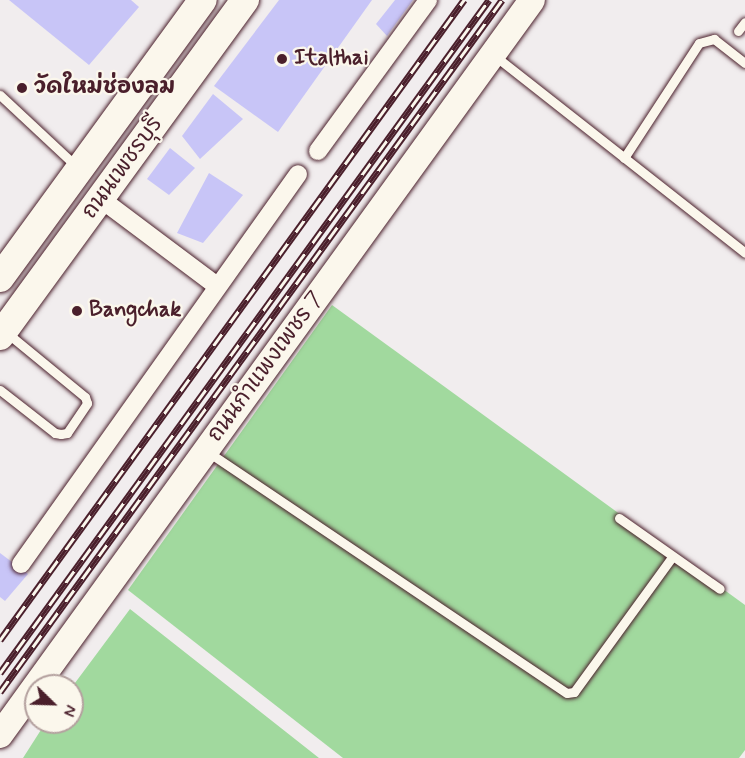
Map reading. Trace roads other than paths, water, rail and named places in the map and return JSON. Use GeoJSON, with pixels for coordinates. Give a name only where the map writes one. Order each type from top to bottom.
{"type":"FeatureCollection","features":[{"type":"Feature","properties":{"kind":"main road","name":"ถนนเพชรบุรี"},"geometry":{"type":"LineString","coordinates":[[2,333],[244,0]]}},
{"type":"Feature","properties":{"kind":"main road","name":"ถนนเพชรบุรี"},"geometry":{"type":"LineString","coordinates":[[0,278],[196,5]]}},
{"type":"Feature","properties":{"kind":"main road"},"geometry":{"type":"LineString","coordinates":[[61,194],[94,208]]}},
{"type":"Feature","properties":{"kind":"street"},"geometry":{"type":"LineString","coordinates":[[318,151],[428,0]]}},
{"type":"Feature","properties":{"kind":"street","name":"ถนนกำแพงเพชร 7"},"geometry":{"type":"LineString","coordinates":[[0,735],[532,0]]}},
{"type":"Feature","properties":{"kind":"street"},"geometry":{"type":"LineString","coordinates":[[21,564],[298,174]]}},
{"type":"Feature","properties":{"kind":"street"},"geometry":{"type":"LineString","coordinates":[[94,208],[217,286]]}},
{"type":"Feature","properties":{"kind":"lane"},"geometry":{"type":"LineString","coordinates":[[738,31],[745,22]]}},
{"type":"Feature","properties":{"kind":"lane"},"geometry":{"type":"LineString","coordinates":[[624,158],[699,43],[714,39],[745,63]]}},
{"type":"Feature","properties":{"kind":"lane"},"geometry":{"type":"LineString","coordinates":[[493,54],[745,253]]}},
{"type":"Feature","properties":{"kind":"lane"},"geometry":{"type":"LineString","coordinates":[[0,94],[80,169]]}},
{"type":"Feature","properties":{"kind":"lane"},"geometry":{"type":"LineString","coordinates":[[0,390],[55,433],[61,434],[67,433],[87,404],[85,397],[2,333]]}},
{"type":"Feature","properties":{"kind":"lane"},"geometry":{"type":"LineString","coordinates":[[206,451],[443,609],[557,689],[567,693],[574,692],[672,557]]}},
{"type":"Feature","properties":{"kind":"lane"},"geometry":{"type":"LineString","coordinates":[[619,518],[720,589]]}},
{"type":"Feature","properties":{"kind":"railway"},"geometry":{"type":"LineString","coordinates":[[0,640],[464,0]]}},
{"type":"Feature","properties":{"kind":"railway"},"geometry":{"type":"LineString","coordinates":[[0,673],[489,0]]}},
{"type":"Feature","properties":{"kind":"railway"},"geometry":{"type":"LineString","coordinates":[[0,692],[502,0]]}},
{"type":"Feature","properties":{"kind":"place","name":"Italthai"},"geometry":{"type":"Point","coordinates":[282,59]}},
{"type":"Feature","properties":{"kind":"place","name":"วัดใหม่ช่องลม"},"geometry":{"type":"Point","coordinates":[22,88]}},
{"type":"Feature","properties":{"kind":"place","name":"Bangchak"},"geometry":{"type":"Point","coordinates":[77,311]}}]}
